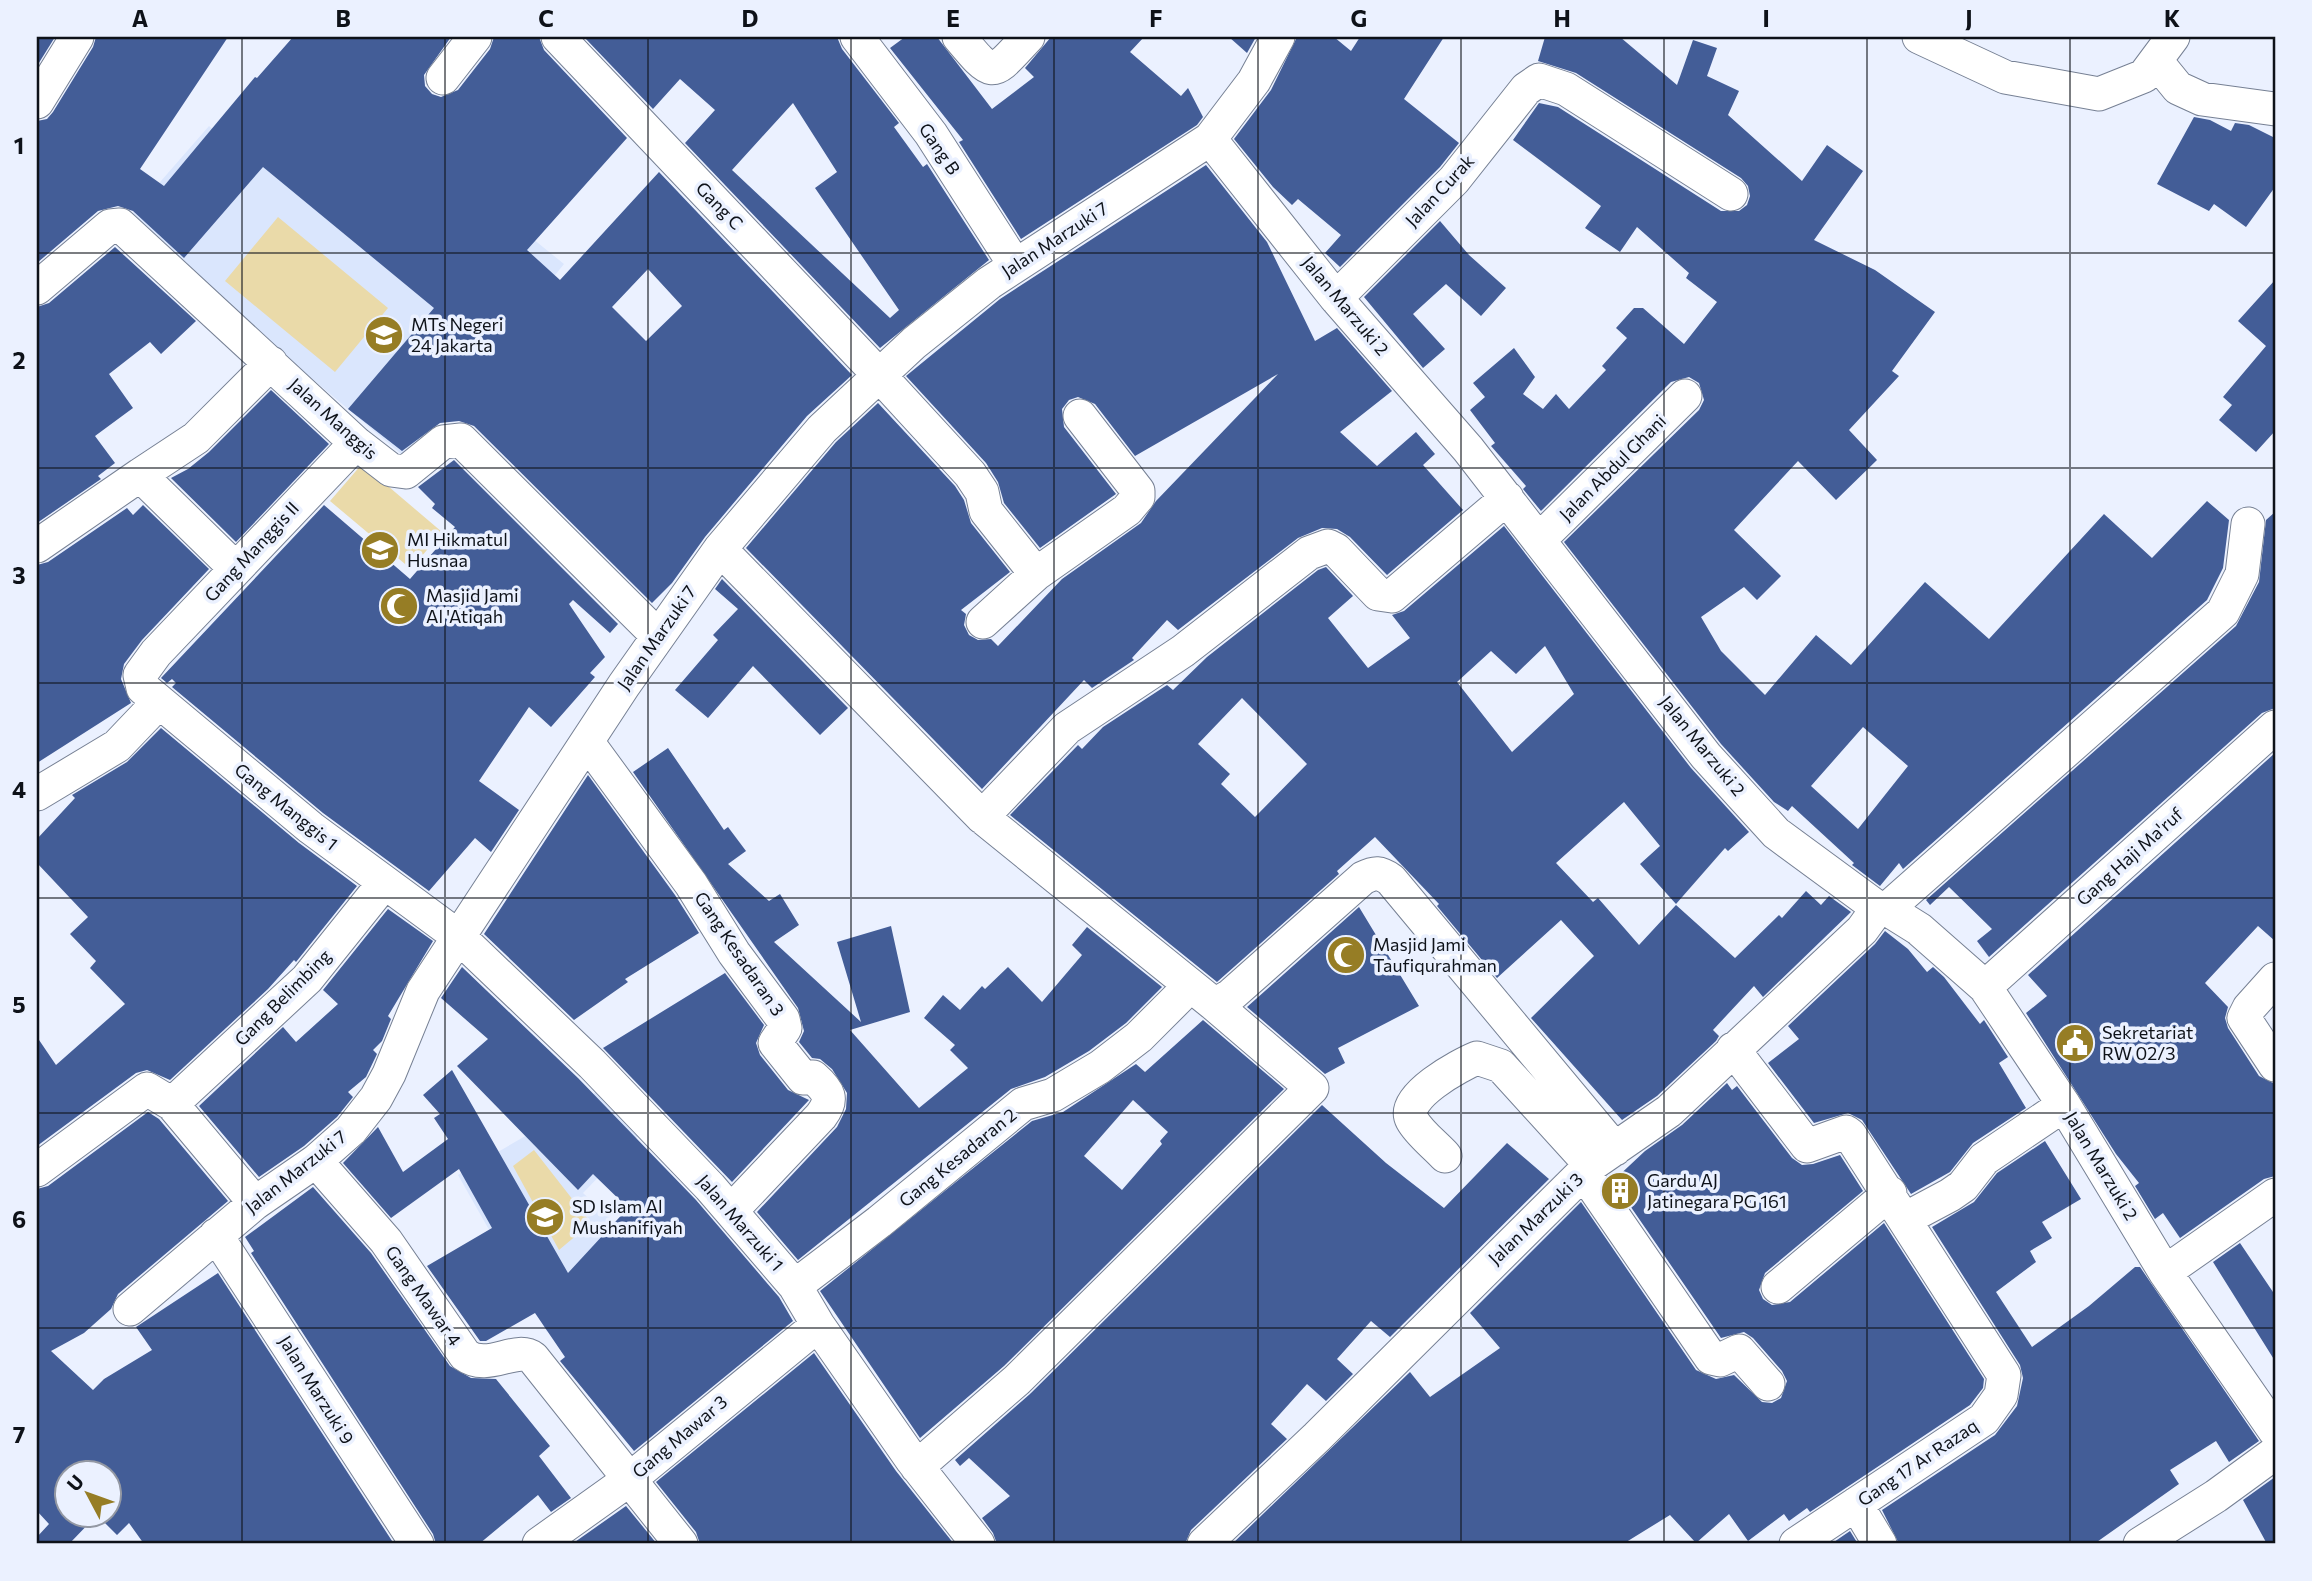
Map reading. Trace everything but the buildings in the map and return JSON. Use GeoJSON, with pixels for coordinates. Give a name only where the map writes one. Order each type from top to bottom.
{"type":"FeatureCollection","features":[{"type":"Feature","properties":{"kind":"street"},"geometry":{"type":"LineString","coordinates":[[37,102],[77,37]]}},
{"type":"Feature","properties":{"kind":"street"},"geometry":{"type":"LineString","coordinates":[[443,78],[475,37]]}},
{"type":"Feature","properties":{"kind":"street","name":"Gang C"},"geometry":{"type":"LineString","coordinates":[[558,37],[970,474],[982,492],[986,511],[1036,575]]}},
{"type":"Feature","properties":{"kind":"street","name":"Gang B"},"geometry":{"type":"LineString","coordinates":[[858,37],[931,134],[1015,265]]}},
{"type":"Feature","properties":{"kind":"street"},"geometry":{"type":"LineString","coordinates":[[959,37],[984,67],[992,70],[1000,67],[1028,37]]}},
{"type":"Feature","properties":{"kind":"street"},"geometry":{"type":"LineString","coordinates":[[1210,139],[1254,81],[1278,37]]}},
{"type":"Feature","properties":{"kind":"street"},"geometry":{"type":"LineString","coordinates":[[1919,37],[2005,77],[2098,94],[2144,76],[2164,49]]}},
{"type":"Feature","properties":{"kind":"street"},"geometry":{"type":"LineString","coordinates":[[2164,49],[2178,88],[2202,99],[2275,109]]}},
{"type":"Feature","properties":{"kind":"street","name":"Jalan Curak"},"geometry":{"type":"LineString","coordinates":[[1335,298],[1454,180],[1526,89],[1539,80],[1566,89],[1731,194]]}},
{"type":"Feature","properties":{"kind":"street","name":"Jalan Marzuki 7"},"geometry":{"type":"LineString","coordinates":[[130,1308],[255,1203],[316,1161],[351,1130],[376,1098],[423,991],[658,636],[720,549],[822,429],[914,343],[1015,265],[1210,139]]}},
{"type":"Feature","properties":{"kind":"street","name":"Jalan Marzuki 2"},"geometry":{"type":"LineString","coordinates":[[1210,139],[1335,298],[1442,418],[1507,498],[1706,756],[1756,812],[1776,833],[1883,908],[1919,929],[1985,987],[2064,1105],[2165,1272],[2275,1431]]}},
{"type":"Feature","properties":{"kind":"street","name":"Jalan Manggis"},"geometry":{"type":"LineString","coordinates":[[37,288],[110,226],[120,225],[356,443],[399,473],[406,472],[443,442],[461,440],[658,636]]}},
{"type":"Feature","properties":{"kind":"street"},"geometry":{"type":"LineString","coordinates":[[37,546],[196,438],[271,363]]}},
{"type":"Feature","properties":{"kind":"street","name":"Jalan Abdul Ghani"},"geometry":{"type":"LineString","coordinates":[[1539,540],[1685,396]]}},
{"type":"Feature","properties":{"kind":"street"},"geometry":{"type":"LineString","coordinates":[[983,622],[1036,575],[1127,510],[1138,497],[1139,491],[1080,416]]}},
{"type":"Feature","properties":{"kind":"street","name":"Gang Manggis II"},"geometry":{"type":"LineString","coordinates":[[149,662],[356,443]]}},
{"type":"Feature","properties":{"kind":"street"},"geometry":{"type":"LineString","coordinates":[[140,475],[235,568]]}},
{"type":"Feature","properties":{"kind":"street"},"geometry":{"type":"LineString","coordinates":[[982,817],[1067,728],[1184,651],[1309,553],[1321,547],[1336,550],[1378,594],[1391,596],[1507,498]]}},
{"type":"Feature","properties":{"kind":"street","name":"Jalan Marzuki 3"},"geometry":{"type":"LineString","coordinates":[[1204,1544],[1597,1162],[1670,1111],[1883,908],[2223,612],[2242,574],[2248,524]]}},
{"type":"Feature","properties":{"kind":"street"},"geometry":{"type":"LineString","coordinates":[[720,549],[982,817],[1312,1088],[1045,1353],[924,1461]]}},
{"type":"Feature","properties":{"kind":"street","name":"Gang Manggis 1"},"geometry":{"type":"LineString","coordinates":[[149,662],[142,671],[140,681],[158,704],[384,883],[459,937]]}},
{"type":"Feature","properties":{"kind":"street"},"geometry":{"type":"LineString","coordinates":[[37,794],[117,746],[158,704]]}},
{"type":"Feature","properties":{"kind":"street","name":"Gang Haji Ma'ruf"},"geometry":{"type":"LineString","coordinates":[[1985,987],[2275,727]]}},
{"type":"Feature","properties":{"kind":"street","name":"Gang Kesadaran 3"},"geometry":{"type":"LineString","coordinates":[[588,743],[691,884],[734,953],[783,1019],[785,1028],[775,1042],[781,1054],[803,1078],[813,1077],[829,1095],[830,1104],[821,1116],[731,1211]]}},
{"type":"Feature","properties":{"kind":"street","name":"Gang Kesadaran 2"},"geometry":{"type":"LineString","coordinates":[[795,1286],[879,1222],[1023,1104],[1053,1095],[1100,1067],[1202,995],[1230,996],[1363,878],[1374,873],[1381,873],[1391,880],[1597,1162]]}},
{"type":"Feature","properties":{"kind":"street","name":"Gang Belimbing"},"geometry":{"type":"LineString","coordinates":[[172,1104],[307,979],[384,883]]}},
{"type":"Feature","properties":{"kind":"street","name":"Jalan Marzuki 1"},"geometry":{"type":"LineString","coordinates":[[459,937],[592,1064],[731,1211],[795,1286],[818,1325],[924,1461],[978,1544]]}},
{"type":"Feature","properties":{"kind":"street"},"geometry":{"type":"LineString","coordinates":[[2275,979],[2249,1008],[2244,1018],[2275,1065]]}},
{"type":"Feature","properties":{"kind":"street"},"geometry":{"type":"LineString","coordinates":[[1733,1049],[1801,1140],[1811,1146],[1848,1132],[1897,1206]]}},
{"type":"Feature","properties":{"kind":"street"},"geometry":{"type":"LineString","coordinates":[[1445,1156],[1412,1119],[1409,1110],[1413,1100],[1462,1064],[1477,1058],[1501,1066],[1597,1162],[1711,1358],[1720,1360],[1739,1351],[1745,1354],[1768,1384]]}},
{"type":"Feature","properties":{"kind":"street"},"geometry":{"type":"LineString","coordinates":[[37,1170],[142,1090],[152,1091],[172,1104],[255,1203]]}},
{"type":"Feature","properties":{"kind":"street"},"geometry":{"type":"LineString","coordinates":[[1778,1287],[1897,1206],[1956,1191],[1984,1159],[2064,1105]]}},
{"type":"Feature","properties":{"kind":"street","name":"Gang Mawar 4"},"geometry":{"type":"LineString","coordinates":[[316,1161],[386,1241],[465,1355],[479,1362],[529,1355],[630,1479]]}},
{"type":"Feature","properties":{"kind":"street"},"geometry":{"type":"LineString","coordinates":[[2165,1272],[2275,1195]]}},
{"type":"Feature","properties":{"kind":"street","name":"Gang 17 Ar Razaq"},"geometry":{"type":"LineString","coordinates":[[1796,1544],[1984,1419],[1998,1403],[2005,1382],[1989,1349],[1897,1206]]}},
{"type":"Feature","properties":{"kind":"street","name":"Jalan Marzuki 9"},"geometry":{"type":"LineString","coordinates":[[216,1235],[417,1544]]}},
{"type":"Feature","properties":{"kind":"street","name":"Gang Mawar 3"},"geometry":{"type":"LineString","coordinates":[[539,1544],[630,1479],[818,1325]]}},
{"type":"Feature","properties":{"kind":"street"},"geometry":{"type":"LineString","coordinates":[[2160,1539],[2275,1453]]}},
{"type":"Feature","properties":{"kind":"street"},"geometry":{"type":"LineString","coordinates":[[630,1479],[681,1544]]}},
{"type":"Feature","properties":{"kind":"street"},"geometry":{"type":"LineString","coordinates":[[1856,1504],[1880,1544]]}},
{"type":"Feature","properties":{"kind":"shaded area","name":"MTs Negeri 24 Jakarta"},"geometry":{"type":"Polygon","coordinates":[[[209,126],[242,154],[517,226],[564,264],[407,459],[126,221],[209,126]]]}},
{"type":"Feature","properties":{"kind":"shaded area"},"geometry":{"type":"Polygon","coordinates":[[[278,217],[388,308],[335,372],[225,281],[278,217]]]}},
{"type":"Feature","properties":{"kind":"shaded area"},"geometry":{"type":"Polygon","coordinates":[[[362,464],[442,532],[411,569],[330,501],[362,464]]]}},
{"type":"Feature","properties":{"kind":"shaded area","name":"SD Islam Al Mushanifiyah"},"geometry":{"type":"Polygon","coordinates":[[[598,1090],[642,1132],[583,1193],[634,1240],[583,1304],[547,1332],[458,1175],[541,1127],[551,1133],[598,1090]]]}},
{"type":"Feature","properties":{"kind":"shaded area"},"geometry":{"type":"Polygon","coordinates":[[[534,1150],[591,1223],[559,1250],[513,1166],[534,1150]]]}},
{"type":"Feature","properties":{"kind":"place","name":"MTs Negeri 24 Jakarta"},"geometry":{"type":"Point","coordinates":[384,335]}},
{"type":"Feature","properties":{"kind":"place","name":"MI Hikmatul Husnaa"},"geometry":{"type":"Point","coordinates":[380,550]}},
{"type":"Feature","properties":{"kind":"place","name":"Masjid Jami Al 'Atiqah"},"geometry":{"type":"Point","coordinates":[399,606]}},
{"type":"Feature","properties":{"kind":"place","name":"Masjid Jami Taufiqurahman"},"geometry":{"type":"Point","coordinates":[1346,955]}},
{"type":"Feature","properties":{"kind":"place","name":"Sekretariat RW 02/3"},"geometry":{"type":"Point","coordinates":[2075,1043]}},
{"type":"Feature","properties":{"kind":"place","name":"Gardu AJ Jatinegara PG 161"},"geometry":{"type":"Point","coordinates":[1620,1191]}},
{"type":"Feature","properties":{"kind":"place","name":"SD Islam Al Mushanifiyah"},"geometry":{"type":"Point","coordinates":[545,1217]}}]}
